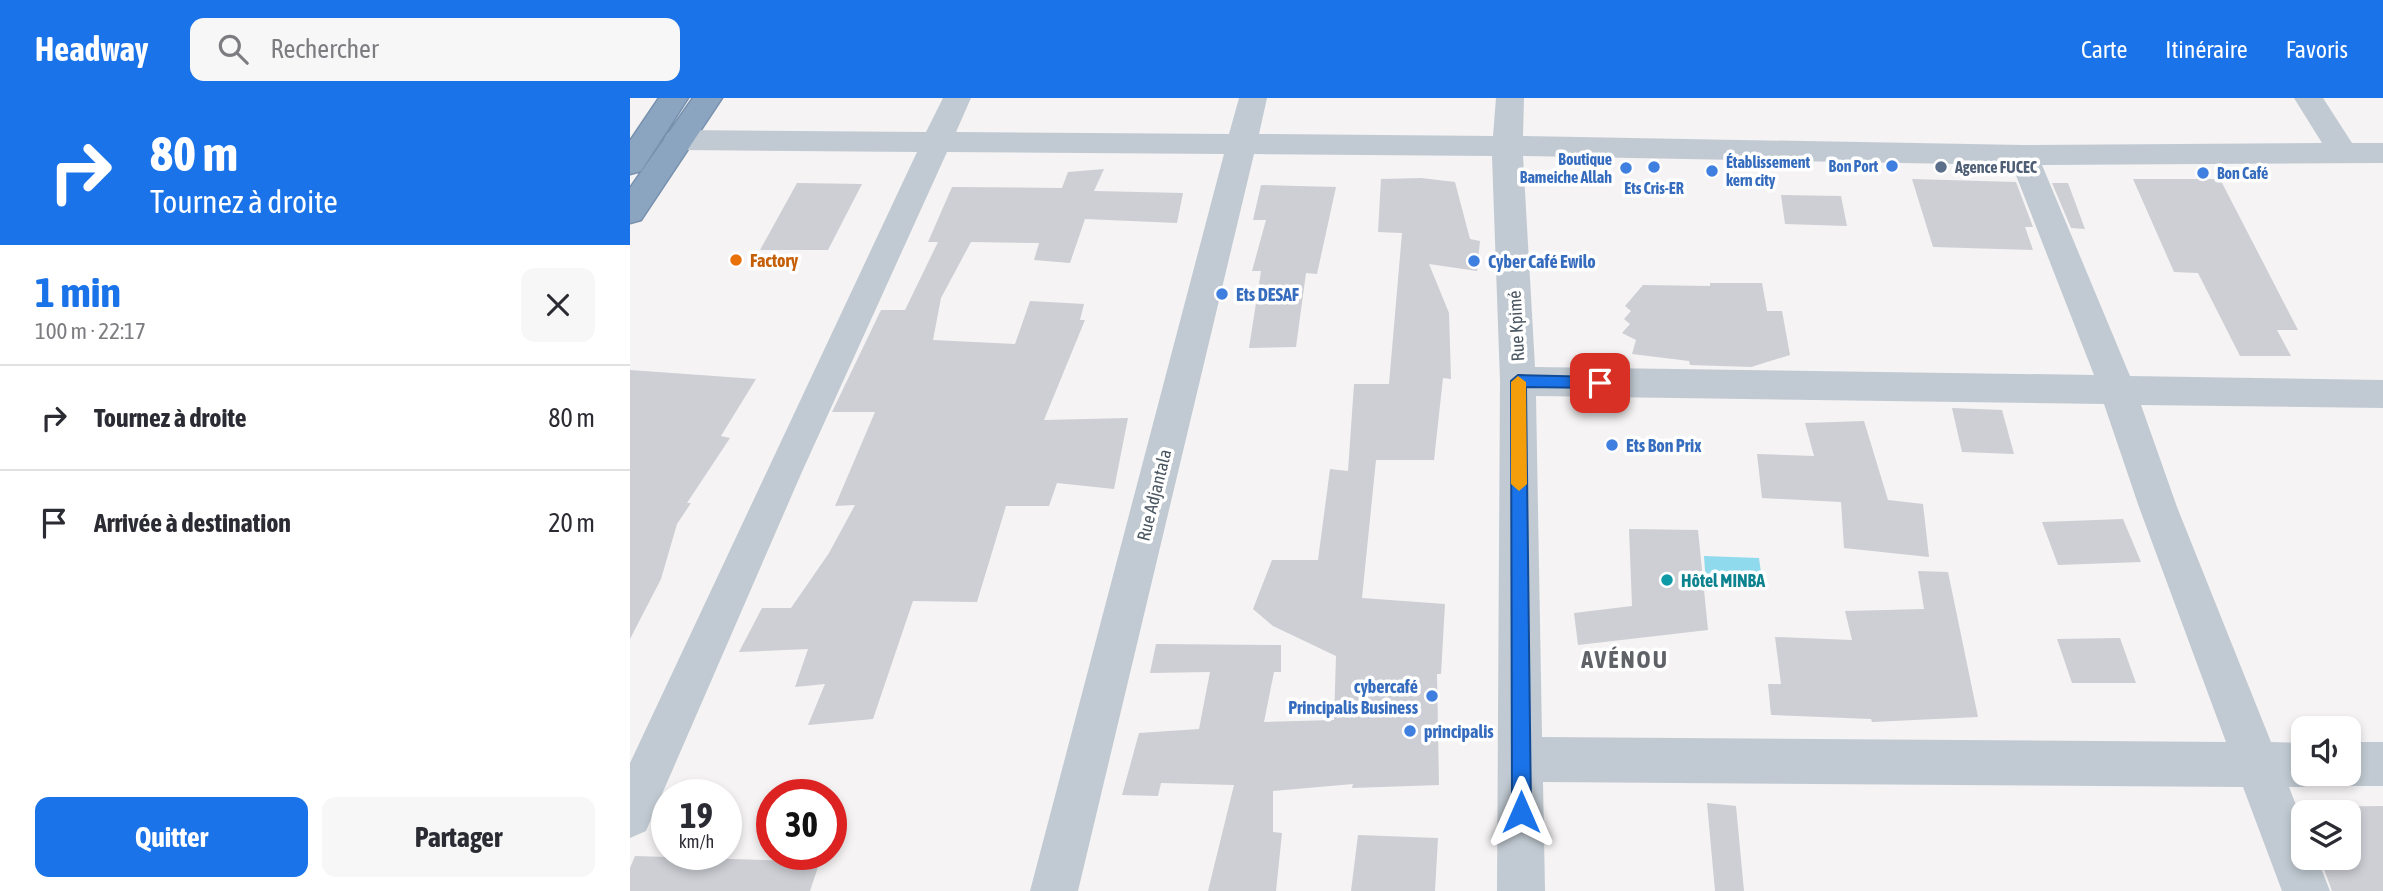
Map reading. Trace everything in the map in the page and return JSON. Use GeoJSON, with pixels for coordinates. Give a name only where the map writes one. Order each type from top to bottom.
{"type":"FeatureCollection","features":[{"type":"Feature","properties":{"kind":"highway"},"geometry":{"type":"LineString","coordinates":[[630,212],[640,163],[674,98]]}},
{"type":"Feature","properties":{"kind":"highway"},"geometry":{"type":"LineString","coordinates":[[640,163],[679,140],[708,98]]}},
{"type":"Feature","properties":{"kind":"street"},"geometry":{"type":"LineString","coordinates":[[630,814],[957,98]]}},
{"type":"Feature","properties":{"kind":"street","name":"Rue Adjantala"},"geometry":{"type":"LineString","coordinates":[[1054,891],[1243,143],[1252,98]]}},
{"type":"Feature","properties":{"kind":"street","name":"Rue Kpimé"},"geometry":{"type":"LineString","coordinates":[[1510,98],[1507,146],[1518,381],[1521,891]]}},
{"type":"Feature","properties":{"kind":"street"},"geometry":{"type":"LineString","coordinates":[[2308,98],[2343,153]]}},
{"type":"Feature","properties":{"kind":"street"},"geometry":{"type":"LineString","coordinates":[[679,140],[1243,143],[2023,155],[2383,153]]}},
{"type":"Feature","properties":{"kind":"street"},"geometry":{"type":"LineString","coordinates":[[2023,155],[2118,391],[2158,507],[2306,891]]}},
{"type":"Feature","properties":{"kind":"street"},"geometry":{"type":"LineString","coordinates":[[1518,381],[2383,394]]}},
{"type":"Feature","properties":{"kind":"street"},"geometry":{"type":"LineString","coordinates":[[1521,759],[2291,765]]}},
{"type":"Feature","properties":{"kind":"street"},"geometry":{"type":"LineString","coordinates":[[2361,764],[2383,764]]}},
{"type":"Feature","properties":{"kind":"water"},"geometry":{"type":"Polygon","coordinates":[[[1704,556],[1759,558],[1763,587],[1706,585],[1704,556]]]}},
{"type":"Feature","properties":{"kind":"building"},"geometry":{"type":"Polygon","coordinates":[[[1104,169],[1094,191],[1183,193],[1177,223],[1085,219],[1070,263],[1034,260],[1039,243],[971,242],[941,298],[933,340],[1015,344],[1030,301],[1084,304],[1080,320],[1085,320],[1044,420],[1128,418],[1114,489],[1057,483],[1049,506],[1006,506],[977,602],[913,601],[873,719],[808,725],[825,684],[795,687],[808,649],[739,652],[762,608],[791,608],[829,553],[855,505],[835,506],[875,412],[832,412],[881,310],[905,310],[938,242],[928,242],[952,187],[1062,188],[1068,172],[1104,169]]]}},
{"type":"Feature","properties":{"kind":"building"},"geometry":{"type":"Polygon","coordinates":[[[1421,178],[1455,182],[1470,239],[1480,241],[1477,271],[1429,264],[1449,313],[1451,379],[1443,378],[1434,460],[1376,460],[1362,598],[1445,604],[1441,674],[1437,674],[1439,785],[1352,788],[1353,784],[1273,791],[1273,832],[1282,833],[1276,891],[1208,891],[1234,785],[1161,783],[1158,796],[1122,795],[1139,733],[1199,729],[1210,672],[1150,673],[1156,644],[1281,645],[1281,672],[1274,672],[1264,722],[1334,720],[1336,656],[1273,626],[1253,609],[1272,560],[1318,560],[1330,469],[1348,471],[1354,384],[1389,384],[1402,233],[1378,232],[1381,179],[1421,178]]]}},
{"type":"Feature","properties":{"kind":"building"},"geometry":{"type":"Polygon","coordinates":[[[1912,179],[2016,182],[2033,227],[2025,227],[2033,250],[1933,247],[1912,179]]]}},
{"type":"Feature","properties":{"kind":"building"},"geometry":{"type":"Polygon","coordinates":[[[2133,179],[2220,179],[2298,330],[2277,330],[2291,356],[2240,356],[2198,273],[2174,272],[2133,179]]]}},
{"type":"Feature","properties":{"kind":"building"},"geometry":{"type":"Polygon","coordinates":[[[797,183],[862,184],[828,250],[760,250],[797,183]]]}},
{"type":"Feature","properties":{"kind":"building"},"geometry":{"type":"Polygon","coordinates":[[[2052,183],[2068,183],[2085,229],[2071,228],[2052,183]]]}},
{"type":"Feature","properties":{"kind":"building"},"geometry":{"type":"Polygon","coordinates":[[[1261,185],[1336,187],[1317,274],[1306,273],[1296,347],[1249,348],[1261,271],[1252,271],[1266,220],[1253,220],[1261,185]]]}},
{"type":"Feature","properties":{"kind":"building"},"geometry":{"type":"Polygon","coordinates":[[[1781,195],[1841,196],[1847,226],[1785,224],[1781,195]]]}},
{"type":"Feature","properties":{"kind":"building"},"geometry":{"type":"Polygon","coordinates":[[[1710,283],[1762,283],[1767,311],[1782,311],[1790,355],[1751,367],[1690,365],[1689,361],[1632,354],[1636,340],[1622,333],[1630,324],[1624,319],[1631,311],[1625,306],[1643,285],[1710,286],[1710,283]]]}},
{"type":"Feature","properties":{"kind":"building"},"geometry":{"type":"Polygon","coordinates":[[[630,370],[756,379],[721,436],[730,438],[687,503],[691,503],[677,524],[661,579],[630,639],[630,370]]]}},
{"type":"Feature","properties":{"kind":"building"},"geometry":{"type":"Polygon","coordinates":[[[1952,408],[2002,410],[2014,454],[1962,452],[1952,408]]]}},
{"type":"Feature","properties":{"kind":"building"},"geometry":{"type":"Polygon","coordinates":[[[1864,421],[1888,500],[1923,504],[1929,557],[1844,548],[1841,502],[1762,498],[1757,454],[1814,456],[1805,423],[1864,421]]]}},
{"type":"Feature","properties":{"kind":"building"},"geometry":{"type":"Polygon","coordinates":[[[2123,519],[2141,562],[2058,565],[2042,522],[2123,519]]]}},
{"type":"Feature","properties":{"kind":"building","name":"Hôtel MINBA"},"geometry":{"type":"Polygon","coordinates":[[[1629,529],[1698,530],[1708,630],[1578,645],[1574,613],[1632,606],[1629,529]]]}},
{"type":"Feature","properties":{"kind":"building"},"geometry":{"type":"Polygon","coordinates":[[[1918,571],[1948,572],[1978,717],[1872,722],[1871,719],[1771,715],[1768,684],[1781,684],[1775,637],[1852,640],[1845,611],[1924,609],[1918,571]]]}},
{"type":"Feature","properties":{"kind":"building"},"geometry":{"type":"Polygon","coordinates":[[[2120,638],[2136,683],[2072,683],[2057,639],[2120,638]]]}},
{"type":"Feature","properties":{"kind":"building"},"geometry":{"type":"Polygon","coordinates":[[[1707,803],[1736,806],[1744,891],[1715,891],[1707,803]]]}},
{"type":"Feature","properties":{"kind":"building"},"geometry":{"type":"Polygon","coordinates":[[[2361,806],[2383,806],[2383,891],[2332,891],[2324,870],[2361,870],[2361,806]]]}},
{"type":"Feature","properties":{"kind":"building"},"geometry":{"type":"Polygon","coordinates":[[[1358,835],[1438,838],[1435,891],[1351,891],[1358,835]]]}},
{"type":"Feature","properties":{"kind":"building"},"geometry":{"type":"Polygon","coordinates":[[[635,856],[651,857],[651,870],[742,870],[742,859],[756,860],[756,870],[817,870],[810,891],[630,891],[630,868],[635,856]]]}},
{"type":"Feature","properties":{"kind":"slow traffic"},"geometry":{"type":"LineString","coordinates":[[1518,382],[1519,484]]}},
{"type":"Feature","properties":{"kind":"place","name":"Bon Port"},"geometry":{"type":"Point","coordinates":[1892,166]}},
{"type":"Feature","properties":{"kind":"place","name":"Ets Cris-ER"},"geometry":{"type":"Point","coordinates":[1654,167]}},
{"type":"Feature","properties":{"kind":"place","name":"Agence FUCEC"},"geometry":{"type":"Point","coordinates":[1941,167]}},
{"type":"Feature","properties":{"kind":"place","name":"Boutique Bameiche Allah"},"geometry":{"type":"Point","coordinates":[1626,168]}},
{"type":"Feature","properties":{"kind":"place","name":"Établissement kern city"},"geometry":{"type":"Point","coordinates":[1712,171]}},
{"type":"Feature","properties":{"kind":"place","name":"Bon Café"},"geometry":{"type":"Point","coordinates":[2203,173]}},
{"type":"Feature","properties":{"kind":"place","name":"Factory"},"geometry":{"type":"Point","coordinates":[736,260]}},
{"type":"Feature","properties":{"kind":"place","name":"Cyber Café Ewilo"},"geometry":{"type":"Point","coordinates":[1474,261]}},
{"type":"Feature","properties":{"kind":"place","name":"Ets DESAF"},"geometry":{"type":"Point","coordinates":[1222,294]}},
{"type":"Feature","properties":{"kind":"place","name":"Ets Bon Prix"},"geometry":{"type":"Point","coordinates":[1612,445]}},
{"type":"Feature","properties":{"kind":"place","name":"Hôtel MINBA"},"geometry":{"type":"Point","coordinates":[1667,580]}},
{"type":"Feature","properties":{"kind":"place","name":"cybercafé Principalis Business"},"geometry":{"type":"Point","coordinates":[1432,696]}},
{"type":"Feature","properties":{"kind":"place","name":"principalis"},"geometry":{"type":"Point","coordinates":[1410,731]}},
{"type":"Feature","properties":{"kind":"district","name":"AVÉNOU"},"geometry":{"type":"Point","coordinates":[1625,659]}},
{"type":"Feature","properties":{"kind":"route"},"geometry":{"type":"LineString","coordinates":[[1521,812],[1518,381],[1600,383]]}}]}
